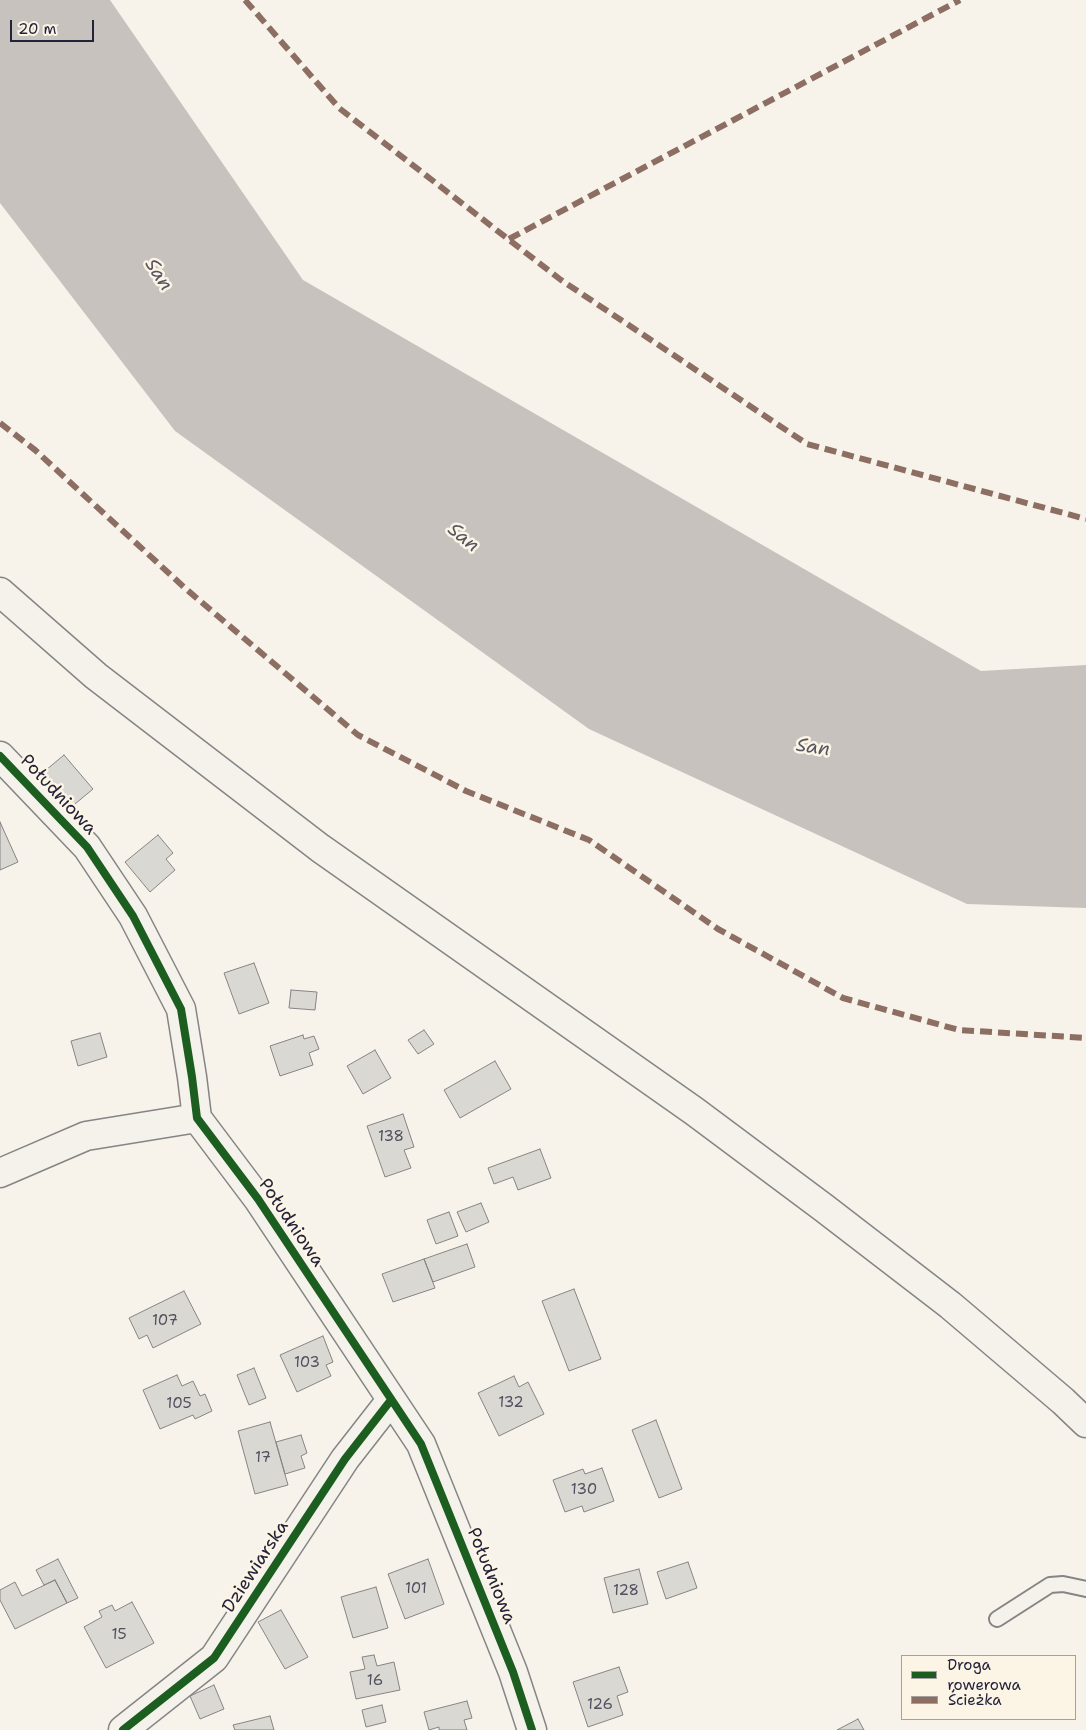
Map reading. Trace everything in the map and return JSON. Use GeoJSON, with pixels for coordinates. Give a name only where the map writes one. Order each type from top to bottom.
{"type":"FeatureCollection","features":[{"type":"Feature","properties":{"kind":"street"},"geometry":{"type":"LineString","coordinates":[[0,592],[96,676],[320,848],[694,1111],[824,1208],[950,1305],[1063,1401],[1086,1423]]}},
{"type":"Feature","properties":{"kind":"street","name":"Południowa"},"geometry":{"type":"LineString","coordinates":[[0,756],[86,847],[133,916],[181,1009],[197,1118],[258,1199],[421,1444],[513,1672],[532,1730]]}},
{"type":"Feature","properties":{"kind":"street"},"geometry":{"type":"LineString","coordinates":[[0,1173],[86,1136],[197,1118]]}},
{"type":"Feature","properties":{"kind":"street","name":"Dziewiarska"},"geometry":{"type":"LineString","coordinates":[[123,1730],[214,1658],[345,1459],[391,1400]]}},
{"type":"Feature","properties":{"kind":"lane"},"geometry":{"type":"LineString","coordinates":[[997,1619],[1050,1585],[1062,1584],[1086,1589]]}},
{"type":"Feature","properties":{"kind":"water","name":"San"},"geometry":{"type":"Polygon","coordinates":[[[0,0],[110,0],[303,280],[981,671],[1086,665],[1086,908],[967,904],[589,729],[175,431],[0,203],[0,0]]]}},
{"type":"Feature","properties":{"kind":"building"},"geometry":{"type":"Polygon","coordinates":[[[64,755],[93,789],[69,809],[40,775],[64,755]]]}},
{"type":"Feature","properties":{"kind":"building"},"geometry":{"type":"Polygon","coordinates":[[[0,822],[18,862],[0,870],[0,822]]]}},
{"type":"Feature","properties":{"kind":"building"},"geometry":{"type":"Polygon","coordinates":[[[158,835],[173,853],[166,859],[175,870],[150,892],[125,862],[158,835]]]}},
{"type":"Feature","properties":{"kind":"building"},"geometry":{"type":"Polygon","coordinates":[[[254,963],[269,1003],[239,1014],[224,973],[254,963]]]}},
{"type":"Feature","properties":{"kind":"building"},"geometry":{"type":"Polygon","coordinates":[[[291,990],[317,992],[315,1010],[289,1008],[291,990]]]}},
{"type":"Feature","properties":{"kind":"building"},"geometry":{"type":"Polygon","coordinates":[[[424,1030],[434,1044],[418,1054],[408,1040],[424,1030]]]}},
{"type":"Feature","properties":{"kind":"building"},"geometry":{"type":"Polygon","coordinates":[[[100,1033],[107,1057],[78,1066],[71,1041],[100,1033]]]}},
{"type":"Feature","properties":{"kind":"building"},"geometry":{"type":"Polygon","coordinates":[[[303,1035],[304,1039],[314,1036],[319,1049],[309,1053],[313,1065],[280,1076],[270,1046],[303,1035]]]}},
{"type":"Feature","properties":{"kind":"building"},"geometry":{"type":"Polygon","coordinates":[[[375,1050],[391,1078],[363,1094],[347,1066],[375,1050]]]}},
{"type":"Feature","properties":{"kind":"building"},"geometry":{"type":"Polygon","coordinates":[[[495,1061],[511,1089],[460,1118],[444,1090],[495,1061]]]}},
{"type":"Feature","properties":{"kind":"building"},"geometry":{"type":"Polygon","coordinates":[[[403,1114],[414,1147],[404,1150],[411,1168],[385,1177],[367,1126],[403,1114]]]}},
{"type":"Feature","properties":{"kind":"building"},"geometry":{"type":"Polygon","coordinates":[[[540,1149],[551,1178],[518,1190],[513,1177],[494,1184],[488,1168],[540,1149]]]}},
{"type":"Feature","properties":{"kind":"building"},"geometry":{"type":"Polygon","coordinates":[[[481,1203],[489,1222],[466,1232],[457,1212],[481,1203]]]}},
{"type":"Feature","properties":{"kind":"building"},"geometry":{"type":"Polygon","coordinates":[[[449,1212],[458,1236],[436,1244],[427,1220],[449,1212]]]}},
{"type":"Feature","properties":{"kind":"building"},"geometry":{"type":"Polygon","coordinates":[[[467,1244],[475,1267],[433,1282],[424,1259],[467,1244]]]}},
{"type":"Feature","properties":{"kind":"building"},"geometry":{"type":"Polygon","coordinates":[[[424,1259],[435,1288],[393,1302],[382,1274],[424,1259]]]}},
{"type":"Feature","properties":{"kind":"building"},"geometry":{"type":"Polygon","coordinates":[[[574,1289],[601,1359],[569,1371],[542,1301],[574,1289]]]}},
{"type":"Feature","properties":{"kind":"building"},"geometry":{"type":"Polygon","coordinates":[[[184,1291],[201,1324],[153,1348],[147,1335],[139,1339],[129,1318],[184,1291]]]}},
{"type":"Feature","properties":{"kind":"building"},"geometry":{"type":"Polygon","coordinates":[[[323,1336],[333,1362],[326,1365],[331,1376],[297,1392],[280,1355],[323,1336]]]}},
{"type":"Feature","properties":{"kind":"building"},"geometry":{"type":"Polygon","coordinates":[[[254,1368],[266,1398],[249,1405],[237,1375],[254,1368]]]}},
{"type":"Feature","properties":{"kind":"building"},"geometry":{"type":"Polygon","coordinates":[[[177,1375],[182,1386],[193,1381],[200,1396],[205,1394],[212,1411],[195,1419],[193,1415],[160,1429],[143,1390],[177,1375]]]}},
{"type":"Feature","properties":{"kind":"building"},"geometry":{"type":"Polygon","coordinates":[[[514,1376],[519,1387],[528,1382],[544,1414],[499,1436],[478,1393],[514,1376]]]}},
{"type":"Feature","properties":{"kind":"building"},"geometry":{"type":"Polygon","coordinates":[[[656,1420],[682,1489],[659,1498],[632,1430],[656,1420]]]}},
{"type":"Feature","properties":{"kind":"building"},"geometry":{"type":"Polygon","coordinates":[[[270,1422],[288,1485],[255,1494],[238,1431],[270,1422]]]}},
{"type":"Feature","properties":{"kind":"building"},"geometry":{"type":"Polygon","coordinates":[[[301,1435],[307,1453],[301,1456],[305,1468],[285,1474],[276,1442],[301,1435]]]}},
{"type":"Feature","properties":{"kind":"building"},"geometry":{"type":"Polygon","coordinates":[[[602,1468],[614,1501],[584,1512],[582,1506],[565,1512],[553,1480],[583,1469],[585,1474],[602,1468]]]}},
{"type":"Feature","properties":{"kind":"building"},"geometry":{"type":"Polygon","coordinates":[[[58,1559],[78,1598],[67,1603],[55,1580],[44,1585],[36,1570],[58,1559]]]}},
{"type":"Feature","properties":{"kind":"building"},"geometry":{"type":"Polygon","coordinates":[[[428,1559],[444,1604],[405,1619],[388,1574],[428,1559]]]}},
{"type":"Feature","properties":{"kind":"building"},"geometry":{"type":"Polygon","coordinates":[[[688,1562],[697,1588],[666,1599],[657,1572],[688,1562]]]}},
{"type":"Feature","properties":{"kind":"building"},"geometry":{"type":"Polygon","coordinates":[[[639,1569],[648,1604],[613,1613],[604,1578],[639,1569]]]}},
{"type":"Feature","properties":{"kind":"building"},"geometry":{"type":"Polygon","coordinates":[[[55,1580],[67,1603],[15,1629],[0,1600],[0,1590],[15,1582],[22,1596],[55,1580]]]}},
{"type":"Feature","properties":{"kind":"building"},"geometry":{"type":"Polygon","coordinates":[[[376,1587],[388,1628],[353,1638],[341,1597],[376,1587]]]}},
{"type":"Feature","properties":{"kind":"building"},"geometry":{"type":"Polygon","coordinates":[[[132,1602],[154,1643],[106,1668],[84,1627],[102,1617],[99,1611],[112,1605],[115,1611],[132,1602]]]}},
{"type":"Feature","properties":{"kind":"building"},"geometry":{"type":"Polygon","coordinates":[[[281,1610],[308,1657],[285,1669],[258,1622],[281,1610]]]}},
{"type":"Feature","properties":{"kind":"building"},"geometry":{"type":"Polygon","coordinates":[[[374,1655],[377,1666],[394,1662],[400,1690],[356,1699],[350,1672],[365,1669],[362,1657],[374,1655]]]}},
{"type":"Feature","properties":{"kind":"building"},"geometry":{"type":"Polygon","coordinates":[[[619,1667],[628,1692],[617,1696],[623,1715],[588,1727],[573,1682],[619,1667]]]}},
{"type":"Feature","properties":{"kind":"building"},"geometry":{"type":"Polygon","coordinates":[[[214,1685],[224,1709],[200,1719],[190,1696],[214,1685]]]}},
{"type":"Feature","properties":{"kind":"building"},"geometry":{"type":"Polygon","coordinates":[[[467,1701],[472,1718],[464,1720],[467,1730],[439,1730],[439,1727],[429,1730],[424,1712],[467,1701]]]}},
{"type":"Feature","properties":{"kind":"building"},"geometry":{"type":"Polygon","coordinates":[[[382,1705],[386,1722],[366,1727],[362,1710],[382,1705]]]}},
{"type":"Feature","properties":{"kind":"building"},"geometry":{"type":"Polygon","coordinates":[[[270,1716],[274,1730],[235,1730],[233,1725],[270,1716]]]}},
{"type":"Feature","properties":{"kind":"building"},"geometry":{"type":"Polygon","coordinates":[[[858,1719],[864,1730],[837,1730],[858,1719]]]}},
{"type":"Feature","properties":{"kind":"marked path"},"geometry":{"type":"LineString","coordinates":[[245,0],[339,108],[561,280],[807,444],[1086,519]]}},
{"type":"Feature","properties":{"kind":"marked path"},"geometry":{"type":"LineString","coordinates":[[509,239],[960,0]]}},
{"type":"Feature","properties":{"kind":"marked path"},"geometry":{"type":"LineString","coordinates":[[0,423],[35,450],[186,589],[358,735],[466,791],[589,840],[718,929],[843,998],[959,1030],[1086,1038]]}},
{"type":"Feature","properties":{"kind":"cycle path"},"geometry":{"type":"LineString","coordinates":[[0,756],[87,847],[133,916],[181,1009],[197,1118],[258,1199],[421,1444],[513,1672],[532,1730]]}},
{"type":"Feature","properties":{"kind":"cycle path"},"geometry":{"type":"LineString","coordinates":[[123,1730],[214,1658],[345,1459],[391,1400]]}}]}
